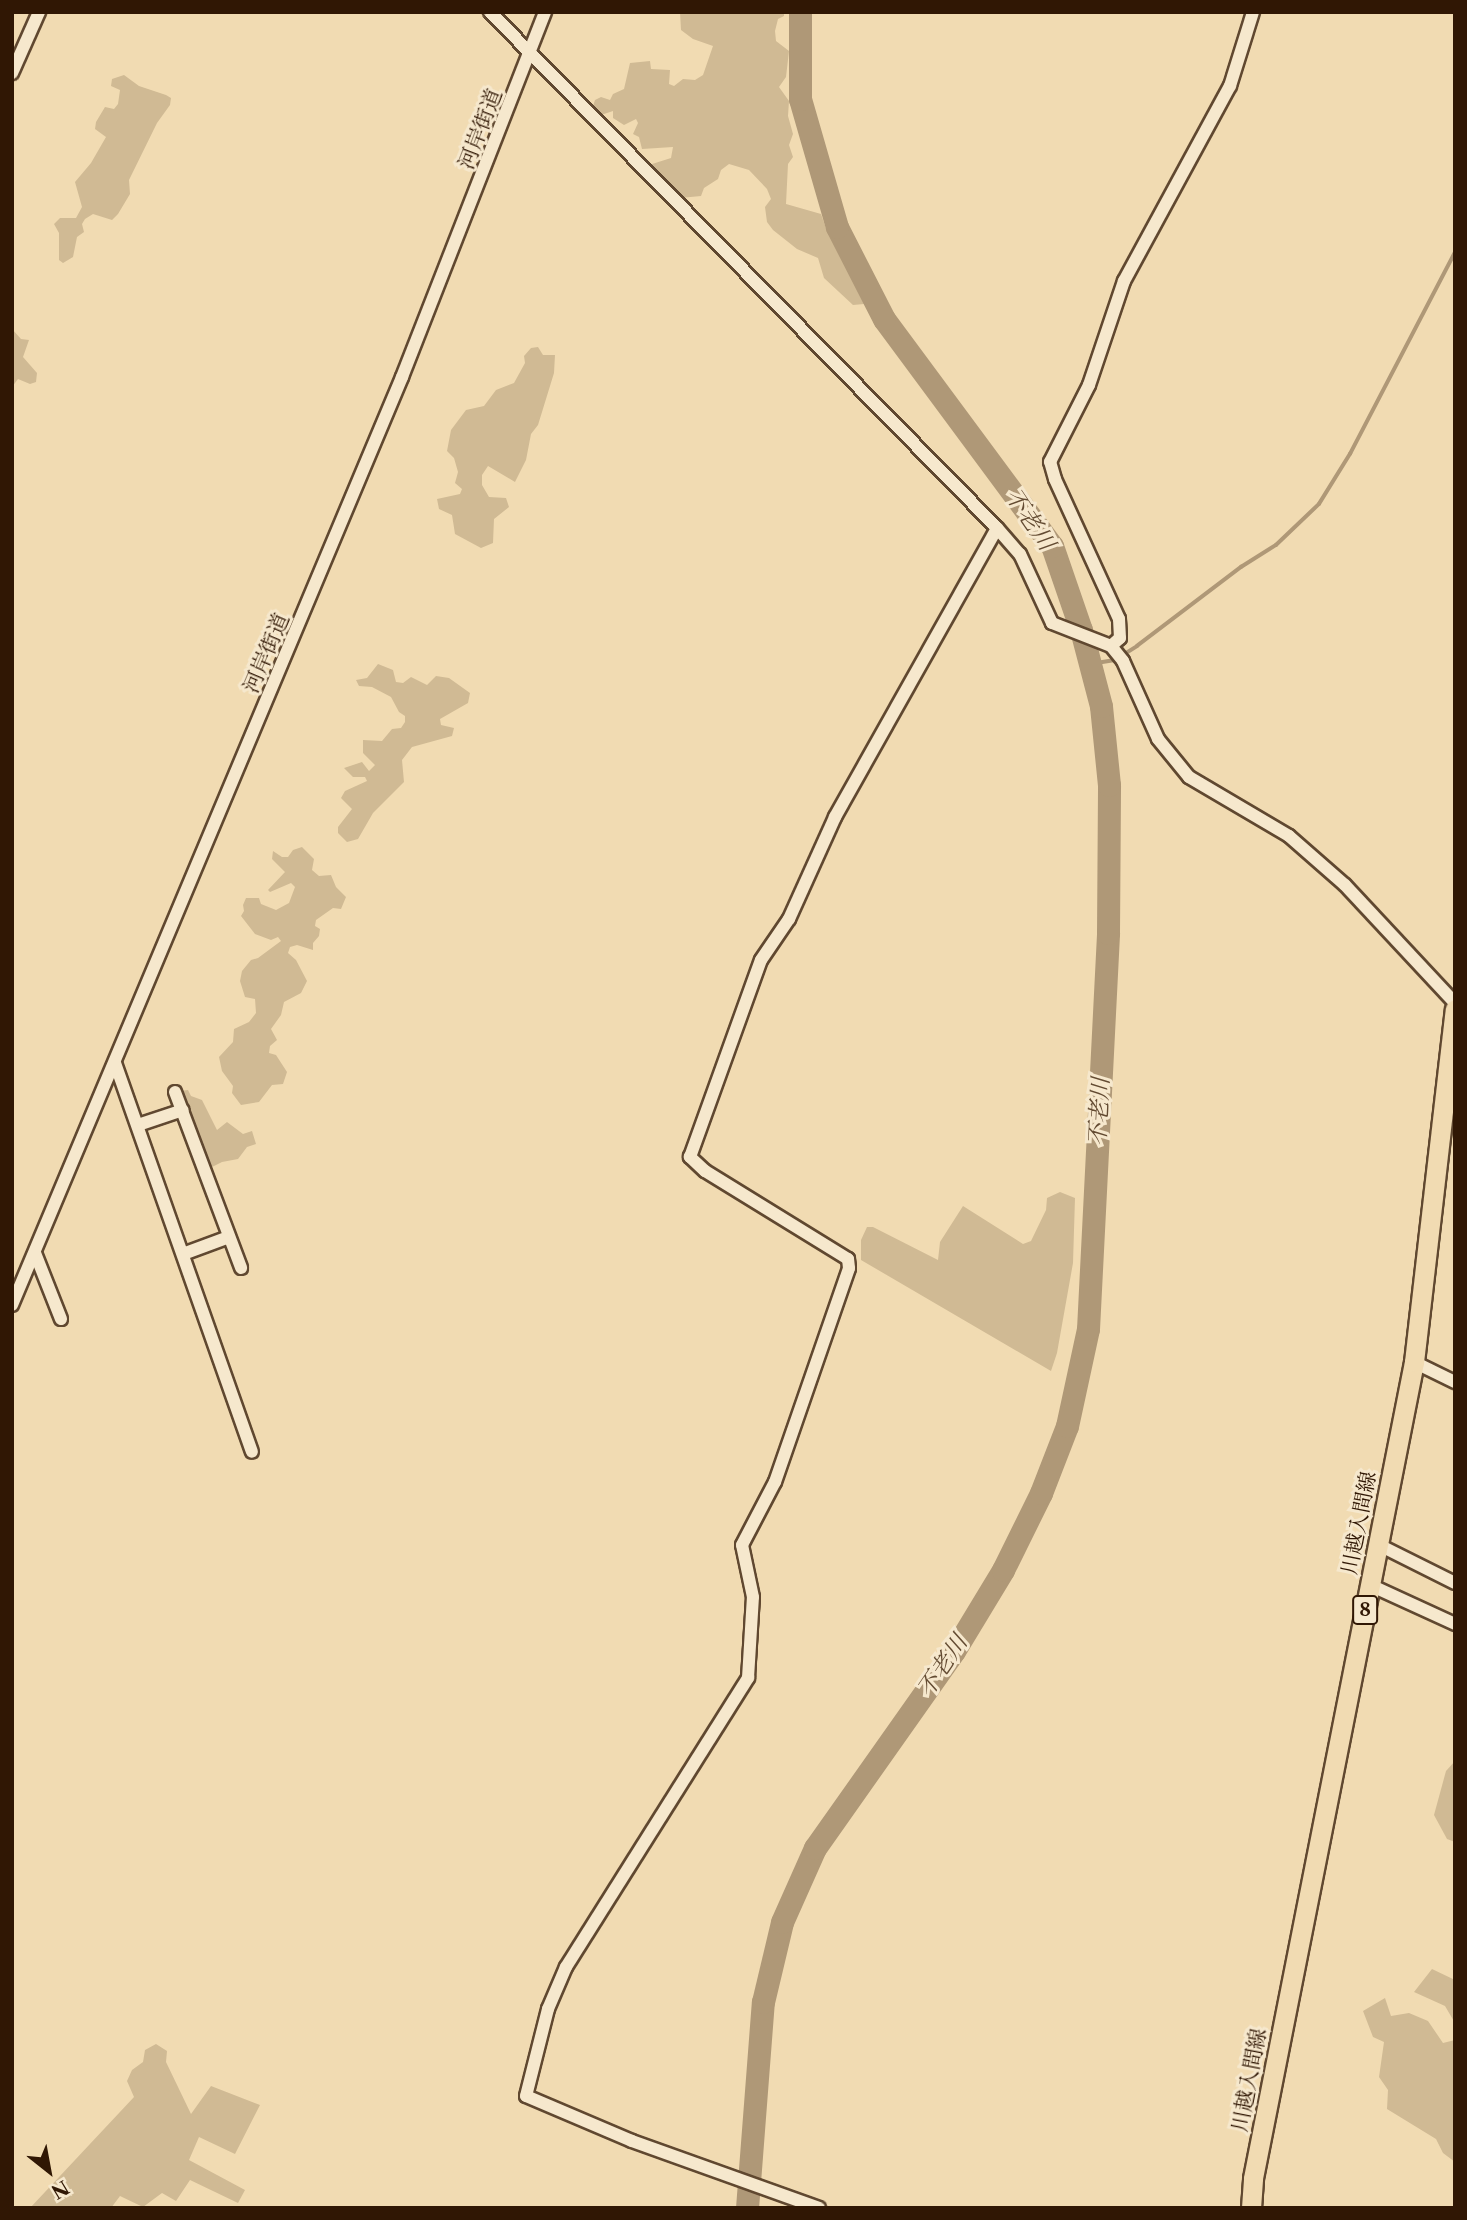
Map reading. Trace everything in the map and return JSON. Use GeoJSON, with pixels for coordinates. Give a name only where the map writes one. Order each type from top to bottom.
{"type":"FeatureCollection","features":[{"type":"Feature","properties":{"kind":"main road","name":"川越入間線"},"geometry":{"type":"LineString","coordinates":[[1251,2208],[1255,2166],[1414,1362],[1455,1009]]}},
{"type":"Feature","properties":{"kind":"street"},"geometry":{"type":"LineString","coordinates":[[12,73],[39,12]]}},
{"type":"Feature","properties":{"kind":"street"},"geometry":{"type":"LineString","coordinates":[[490,12],[997,528],[1020,554],[1052,623],[1111,646],[1124,661],[1158,739],[1189,777],[1289,835],[1345,885],[1455,1003]]}},
{"type":"Feature","properties":{"kind":"street","name":"河岸街道"},"geometry":{"type":"LineString","coordinates":[[12,1305],[398,388],[545,12]]}},
{"type":"Feature","properties":{"kind":"street"},"geometry":{"type":"LineString","coordinates":[[1111,646],[1120,638],[1119,619],[1055,479],[1050,462],[1089,385],[1124,281],[1230,86],[1253,12]]}},
{"type":"Feature","properties":{"kind":"street"},"geometry":{"type":"LineString","coordinates":[[819,2208],[632,2141],[526,2096],[548,2009],[566,1967],[748,1678],[753,1597],[742,1545],[775,1482],[849,1268],[848,1259],[705,1171],[690,1157],[761,960],[789,919],[835,817],[997,528]]}},
{"type":"Feature","properties":{"kind":"street"},"geometry":{"type":"LineString","coordinates":[[115,1063],[252,1452]]}},
{"type":"Feature","properties":{"kind":"street"},"geometry":{"type":"LineString","coordinates":[[176,1092],[241,1268]]}},
{"type":"Feature","properties":{"kind":"street"},"geometry":{"type":"LineString","coordinates":[[138,1125],[183,1110]]}},
{"type":"Feature","properties":{"kind":"street"},"geometry":{"type":"LineString","coordinates":[[183,1254],[229,1237]]}},
{"type":"Feature","properties":{"kind":"street"},"geometry":{"type":"LineString","coordinates":[[35,1253],[61,1319]]}},
{"type":"Feature","properties":{"kind":"street"},"geometry":{"type":"LineString","coordinates":[[1414,1362],[1455,1382]]}},
{"type":"Feature","properties":{"kind":"street"},"geometry":{"type":"LineString","coordinates":[[1377,1544],[1455,1583]]}},
{"type":"Feature","properties":{"kind":"street"},"geometry":{"type":"LineString","coordinates":[[1370,1585],[1455,1624]]}},
{"type":"Feature","properties":{"kind":"shaded area"},"geometry":{"type":"Polygon","coordinates":[[[680,12],[784,12],[784,16],[778,19],[775,31],[776,41],[789,51],[786,77],[779,87],[789,101],[788,116],[793,134],[789,145],[793,157],[788,164],[786,204],[821,214],[828,234],[837,240],[851,242],[855,248],[851,263],[854,270],[864,272],[869,283],[864,290],[864,304],[853,305],[824,278],[818,258],[797,249],[773,230],[767,222],[765,207],[771,199],[767,189],[749,170],[729,164],[721,170],[718,179],[704,188],[701,196],[680,198],[667,182],[657,179],[649,165],[671,158],[673,147],[642,149],[639,137],[633,134],[638,123],[636,119],[624,125],[613,118],[613,111],[601,115],[592,109],[595,100],[601,97],[610,100],[613,94],[624,89],[630,63],[650,61],[651,69],[670,70],[669,84],[674,86],[683,79],[695,80],[703,75],[713,46],[693,39],[681,30],[680,12]]]}},
{"type":"Feature","properties":{"kind":"shaded area"},"geometry":{"type":"Polygon","coordinates":[[[124,75],[139,86],[171,98],[170,105],[157,123],[129,180],[130,194],[118,214],[112,220],[93,214],[85,219],[82,224],[84,232],[77,237],[73,257],[63,263],[59,260],[59,233],[54,224],[60,218],[76,218],[82,207],[75,182],[91,163],[106,137],[95,129],[96,122],[105,107],[114,109],[118,104],[120,90],[111,86],[112,79],[124,75]]]}},
{"type":"Feature","properties":{"kind":"shaded area"},"geometry":{"type":"Polygon","coordinates":[[[12,329],[21,339],[29,340],[23,357],[37,373],[36,382],[30,384],[18,379],[12,387],[12,329]]]}},
{"type":"Feature","properties":{"kind":"shaded area"},"geometry":{"type":"Polygon","coordinates":[[[538,347],[543,355],[555,355],[554,373],[538,425],[531,434],[526,460],[515,482],[488,466],[482,475],[482,485],[489,497],[506,498],[509,507],[494,519],[493,543],[481,548],[455,534],[452,515],[439,509],[437,499],[460,494],[462,489],[455,483],[458,472],[454,458],[447,451],[451,430],[466,410],[484,406],[496,390],[514,383],[525,363],[524,356],[531,348],[538,347]]]}},
{"type":"Feature","properties":{"kind":"shaded area"},"geometry":{"type":"Polygon","coordinates":[[[378,664],[393,670],[396,682],[403,683],[411,677],[427,685],[436,676],[449,678],[470,693],[468,703],[440,719],[441,725],[454,728],[452,736],[412,747],[402,760],[404,782],[373,813],[358,839],[347,842],[338,833],[338,827],[352,809],[341,798],[345,791],[367,781],[365,777],[353,777],[344,768],[362,762],[369,771],[375,765],[363,753],[363,740],[382,741],[392,729],[401,728],[405,722],[405,716],[399,712],[391,697],[372,687],[359,686],[356,680],[367,678],[378,664]]]}},
{"type":"Feature","properties":{"kind":"shaded area"},"geometry":{"type":"Polygon","coordinates":[[[302,847],[314,859],[312,870],[319,876],[331,875],[336,887],[346,897],[341,909],[333,908],[316,920],[315,926],[320,929],[319,936],[313,943],[313,950],[297,945],[290,947],[288,953],[296,960],[307,981],[301,993],[284,1002],[281,1015],[271,1029],[277,1040],[270,1046],[269,1053],[276,1055],[287,1072],[283,1084],[272,1085],[259,1102],[241,1105],[232,1093],[233,1086],[222,1071],[219,1057],[233,1042],[234,1029],[249,1022],[256,1013],[255,999],[245,997],[240,981],[242,971],[251,960],[281,941],[278,937],[271,940],[255,934],[241,916],[243,905],[246,898],[259,898],[261,904],[276,910],[289,903],[295,887],[291,883],[270,892],[268,890],[285,872],[272,859],[273,851],[282,857],[288,857],[293,850],[302,847]]]}},
{"type":"Feature","properties":{"kind":"shaded area"},"geometry":{"type":"Polygon","coordinates":[[[188,1090],[191,1096],[202,1100],[217,1130],[227,1122],[243,1134],[252,1131],[256,1144],[247,1147],[238,1159],[222,1162],[208,1169],[205,1155],[181,1128],[180,1091],[188,1090]]]}},
{"type":"Feature","properties":{"kind":"shaded area"},"geometry":{"type":"Polygon","coordinates":[[[1060,1192],[1075,1198],[1073,1263],[1057,1353],[1051,1371],[861,1260],[861,1240],[867,1227],[873,1227],[938,1260],[940,1242],[963,1206],[1023,1244],[1031,1241],[1046,1210],[1047,1198],[1060,1192]]]}},
{"type":"Feature","properties":{"kind":"shaded area"},"geometry":{"type":"Polygon","coordinates":[[[1455,1761],[1455,1842],[1447,1839],[1434,1815],[1446,1771],[1455,1761]]]}},
{"type":"Feature","properties":{"kind":"shaded area"},"geometry":{"type":"Polygon","coordinates":[[[1432,1969],[1455,1980],[1455,2023],[1445,2006],[1414,1992],[1432,1969]]]}},
{"type":"Feature","properties":{"kind":"shaded area"},"geometry":{"type":"Polygon","coordinates":[[[1385,1998],[1391,2016],[1409,2013],[1428,2021],[1443,2043],[1455,2040],[1455,2162],[1443,2153],[1436,2139],[1387,2109],[1388,2090],[1379,2077],[1384,2042],[1373,2037],[1363,2011],[1385,1998]]]}},
{"type":"Feature","properties":{"kind":"shaded area"},"geometry":{"type":"Polygon","coordinates":[[[156,2044],[167,2051],[166,2062],[191,2114],[211,2086],[260,2105],[235,2154],[199,2137],[189,2160],[245,2190],[238,2203],[190,2180],[176,2201],[162,2193],[143,2207],[120,2196],[111,2208],[30,2208],[134,2097],[127,2081],[132,2070],[143,2062],[145,2050],[156,2044]]]}},
{"type":"Feature","properties":{"kind":"waterway","name":"不老川"},"geometry":{"type":"LineString","coordinates":[[747,2208],[763,2002],[782,1922],[815,1848],[954,1651],[1003,1570],[1041,1493],[1067,1426],[1088,1329],[1108,933],[1109,785],[1101,706],[1081,630],[1052,546],[884,319],[837,227],[800,99],[800,12]]}},
{"type":"Feature","properties":{"kind":"waterway"},"geometry":{"type":"LineString","coordinates":[[1090,664],[1115,660],[1137,646],[1241,567],[1276,545],[1319,504],[1350,454],[1455,252]]}}]}
